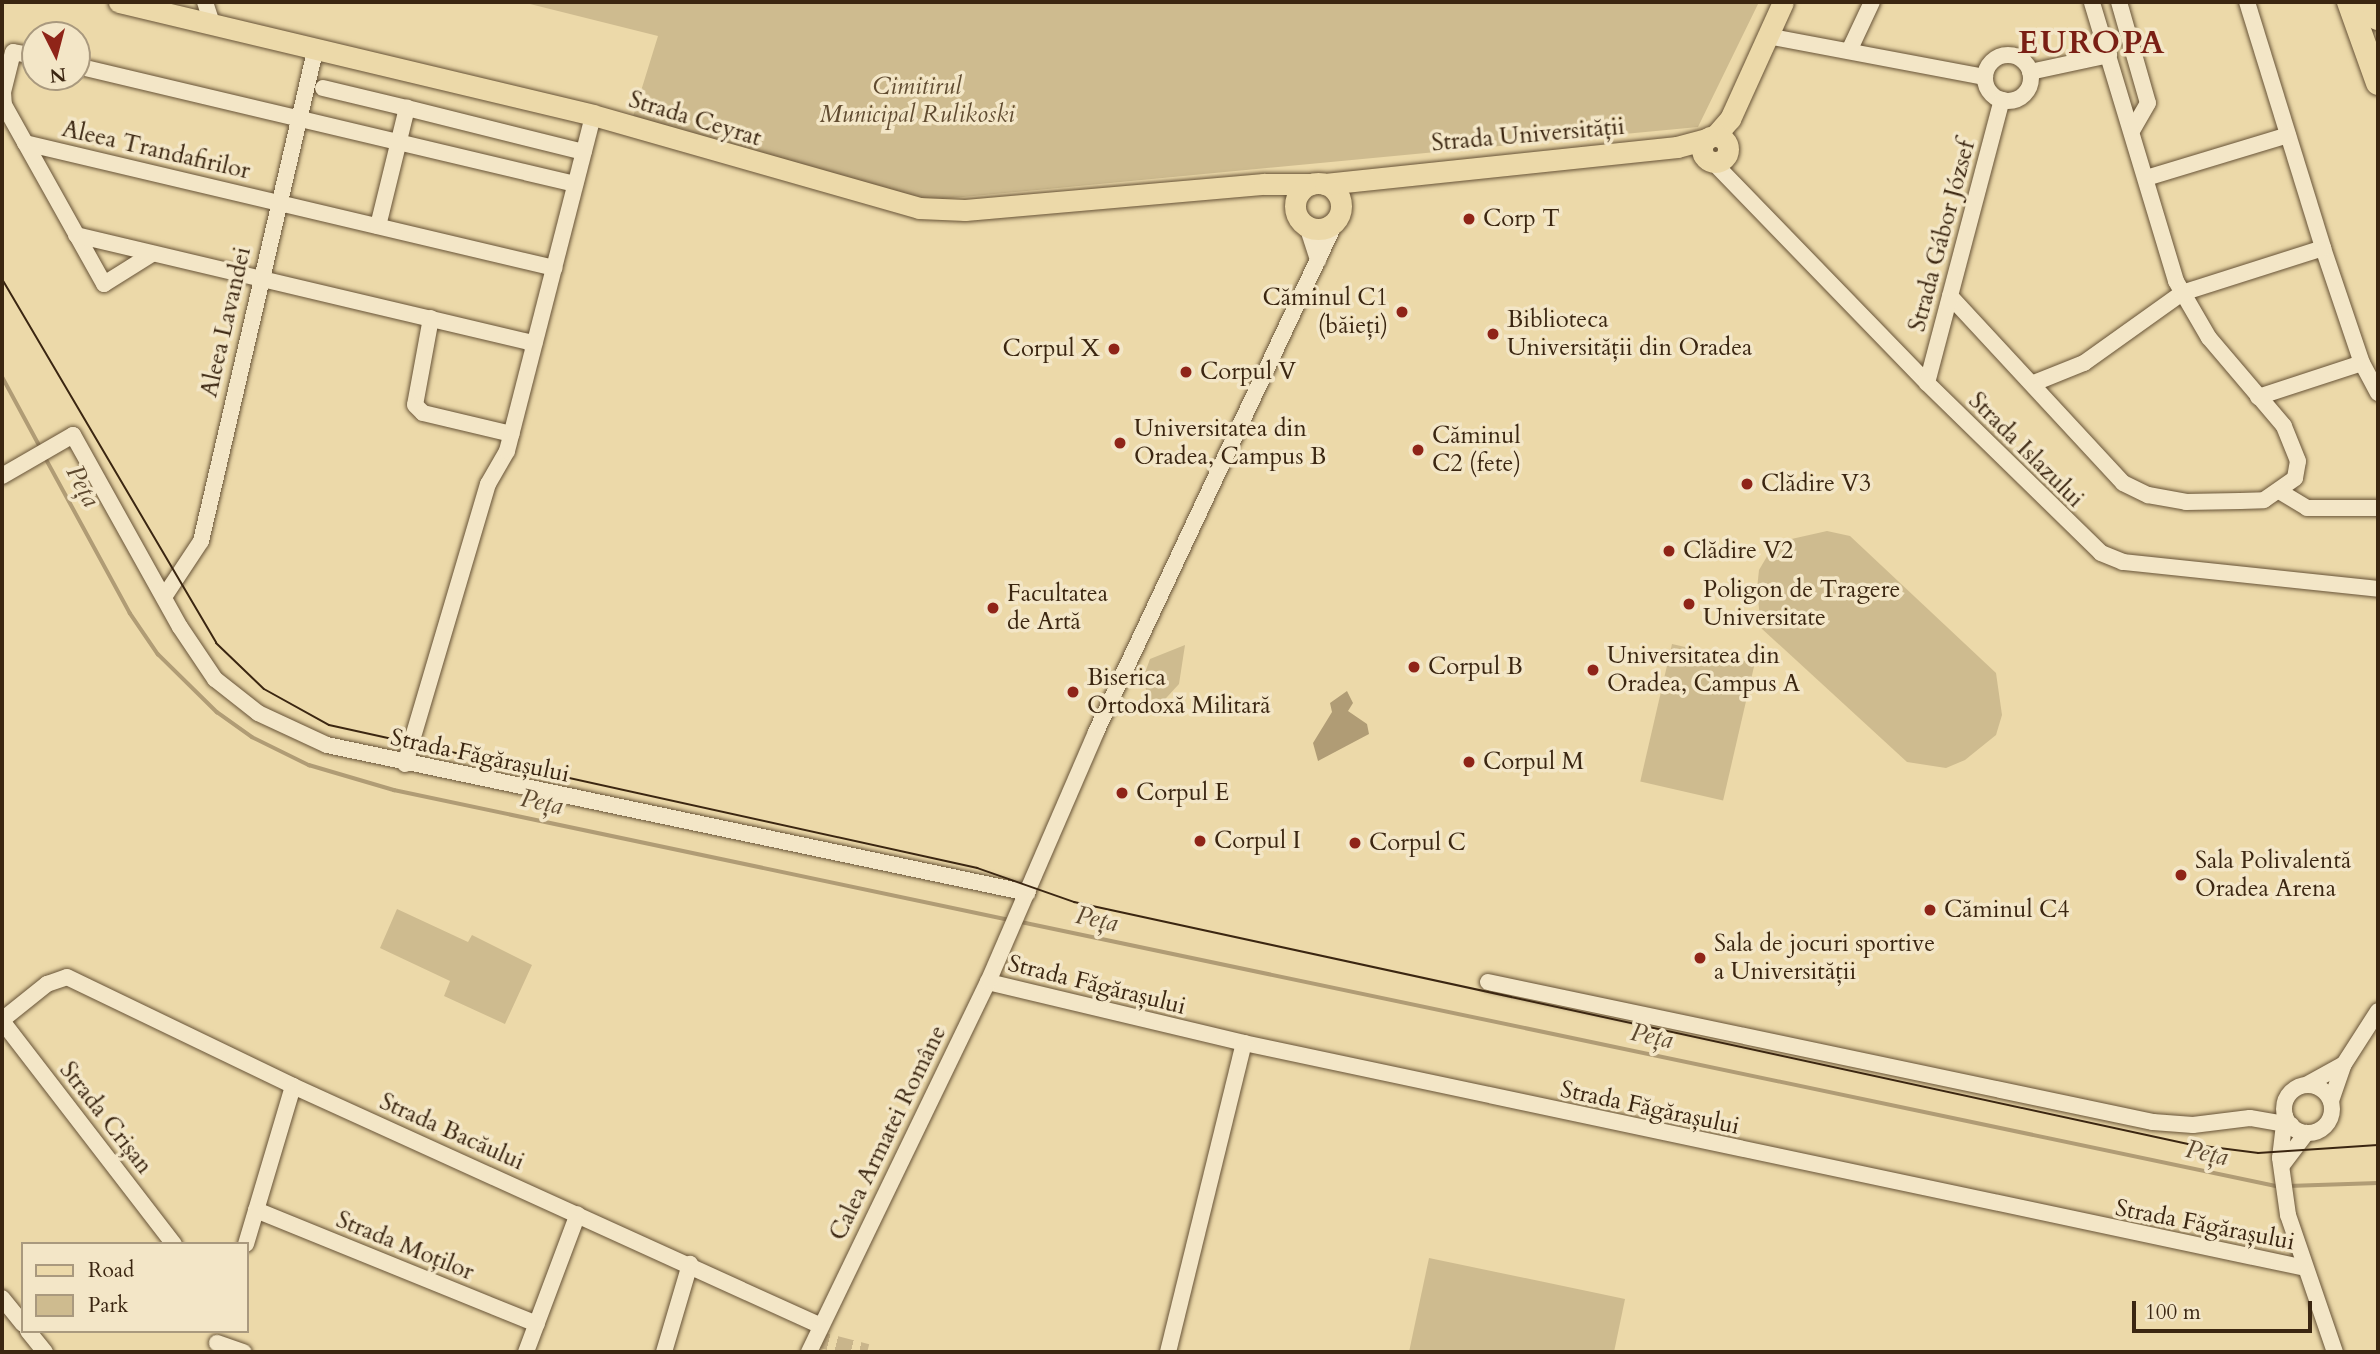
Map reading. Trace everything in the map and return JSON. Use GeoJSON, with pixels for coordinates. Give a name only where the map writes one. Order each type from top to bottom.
{"type":"FeatureCollection","features":[{"type":"Feature","properties":{"kind":"highway"},"geometry":{"type":"LineString","coordinates":[[2348,2],[2378,83]]}},
{"type":"Feature","properties":{"kind":"highway"},"geometry":{"type":"LineString","coordinates":[[2357,2],[2378,75]]}},
{"type":"Feature","properties":{"kind":"highway"},"geometry":{"type":"LineString","coordinates":[[2373,2],[2378,18]]}},
{"type":"Feature","properties":{"kind":"main road","name":"Strada Ceyrat"},"geometry":{"type":"LineString","coordinates":[[119,2],[192,10],[212,24],[593,115],[919,208],[965,210],[1264,184],[1318,184]]}},
{"type":"Feature","properties":{"kind":"main road"},"geometry":{"type":"LineString","coordinates":[[1717,153],[1783,2]]}},
{"type":"Feature","properties":{"kind":"main road","name":"Strada Universității"},"geometry":{"type":"LineString","coordinates":[[1318,184],[1384,175],[1677,147],[1717,153]]}},
{"type":"Feature","properties":{"kind":"main road"},"geometry":{"type":"LineString","coordinates":[[1264,184],[1302,220],[1322,229],[1384,175]]}},
{"type":"Feature","properties":{"kind":"main road"},"geometry":{"type":"LineString","coordinates":[[1302,220],[1296,199],[1318,184],[1337,193],[1339,214]]}},
{"type":"Feature","properties":{"kind":"street"},"geometry":{"type":"LineString","coordinates":[[205,2],[212,24]]}},
{"type":"Feature","properties":{"kind":"street"},"geometry":{"type":"LineString","coordinates":[[1849,51],[1872,2]]}},
{"type":"Feature","properties":{"kind":"street"},"geometry":{"type":"LineString","coordinates":[[1950,296],[2034,383],[2123,483],[2148,495],[2186,502],[2240,501],[2264,500],[2295,478],[2298,461],[2284,426],[2209,338],[2182,293],[2092,2]]}},
{"type":"Feature","properties":{"kind":"street"},"geometry":{"type":"LineString","coordinates":[[2119,2],[2148,103],[2132,131]]}},
{"type":"Feature","properties":{"kind":"street"},"geometry":{"type":"LineString","coordinates":[[2247,2],[2323,248],[2362,363],[2378,393]]}},
{"type":"Feature","properties":{"kind":"street"},"geometry":{"type":"LineString","coordinates":[[1767,36],[1985,77]]}},
{"type":"Feature","properties":{"kind":"street","name":"Aleea Lavandei"},"geometry":{"type":"LineString","coordinates":[[164,597],[201,541],[260,277],[316,47]]}},
{"type":"Feature","properties":{"kind":"street","name":"Aleea Trandafirilor"},"geometry":{"type":"LineString","coordinates":[[8,50],[4,105],[104,284],[152,254]]}},
{"type":"Feature","properties":{"kind":"street"},"geometry":{"type":"LineString","coordinates":[[2030,72],[2109,55]]}},
{"type":"Feature","properties":{"kind":"street"},"geometry":{"type":"LineString","coordinates":[[2002,56],[2018,58],[2030,72],[2028,89],[2020,97],[2002,100],[1989,92],[1985,77],[1989,65],[2002,56]]}},
{"type":"Feature","properties":{"kind":"street"},"geometry":{"type":"LineString","coordinates":[[91,69],[576,184]]}},
{"type":"Feature","properties":{"kind":"street"},"geometry":{"type":"LineString","coordinates":[[323,88],[584,152]]}},
{"type":"Feature","properties":{"kind":"street","name":"Strada Gábor József"},"geometry":{"type":"LineString","coordinates":[[1927,383],[2002,100]]}},
{"type":"Feature","properties":{"kind":"street"},"geometry":{"type":"LineString","coordinates":[[378,226],[407,108]]}},
{"type":"Feature","properties":{"kind":"street"},"geometry":{"type":"LineString","coordinates":[[405,764],[488,484],[512,434],[593,115]]}},
{"type":"Feature","properties":{"kind":"street"},"geometry":{"type":"LineString","coordinates":[[2146,178],[2288,135]]}},
{"type":"Feature","properties":{"kind":"street","name":"Aleea Trandafirilor"},"geometry":{"type":"LineString","coordinates":[[25,143],[554,268]]}},
{"type":"Feature","properties":{"kind":"street","name":"Strada Islazului"},"geometry":{"type":"LineString","coordinates":[[1717,153],[1927,383],[2090,545],[2114,560],[2378,589]]}},
{"type":"Feature","properties":{"kind":"street"},"geometry":{"type":"LineString","coordinates":[[1027,897],[1101,722],[1339,214]]}},
{"type":"Feature","properties":{"kind":"street"},"geometry":{"type":"LineString","coordinates":[[1302,220],[1318,260]]}},
{"type":"Feature","properties":{"kind":"street"},"geometry":{"type":"LineString","coordinates":[[76,235],[534,343]]}},
{"type":"Feature","properties":{"kind":"street"},"geometry":{"type":"LineString","coordinates":[[2034,383],[2084,363],[2182,293],[2323,248]]}},
{"type":"Feature","properties":{"kind":"street"},"geometry":{"type":"LineString","coordinates":[[431,318],[415,405],[423,413],[512,434]]}},
{"type":"Feature","properties":{"kind":"street"},"geometry":{"type":"LineString","coordinates":[[2258,397],[2362,363]]}},
{"type":"Feature","properties":{"kind":"street","name":"Strada Făgărașului"},"geometry":{"type":"LineString","coordinates":[[2,476],[70,437],[215,679],[235,698],[327,745],[1027,897]]}},
{"type":"Feature","properties":{"kind":"street"},"geometry":{"type":"LineString","coordinates":[[2279,491],[2307,508],[2378,508]]}},
{"type":"Feature","properties":{"kind":"street","name":"Calea Armatei Române"},"geometry":{"type":"LineString","coordinates":[[809,1352],[1027,897]]}},
{"type":"Feature","properties":{"kind":"street","name":"Strada Bacăului"},"geometry":{"type":"LineString","coordinates":[[2,1021],[47,984],[68,977],[293,1086],[820,1325]]}},
{"type":"Feature","properties":{"kind":"street","name":"Strada Făgărașului"},"geometry":{"type":"LineString","coordinates":[[988,982],[1244,1043],[2305,1268]]}},
{"type":"Feature","properties":{"kind":"street"},"geometry":{"type":"LineString","coordinates":[[1488,982],[2153,1122],[2193,1125],[2250,1118],[2287,1121],[2306,1133]]}},
{"type":"Feature","properties":{"kind":"street"},"geometry":{"type":"LineString","coordinates":[[2282,1166],[2306,1133],[2326,1125],[2332,1115],[2331,1101],[2344,1064],[2378,1011]]}},
{"type":"Feature","properties":{"kind":"street","name":"Strada Crișan"},"geometry":{"type":"LineString","coordinates":[[2,1021],[172,1242]]}},
{"type":"Feature","properties":{"kind":"street"},"geometry":{"type":"LineString","coordinates":[[1168,1352],[1244,1043]]}},
{"type":"Feature","properties":{"kind":"street"},"geometry":{"type":"LineString","coordinates":[[2250,1118],[2344,1064]]}},
{"type":"Feature","properties":{"kind":"street"},"geometry":{"type":"LineString","coordinates":[[247,1242],[293,1086]]}},
{"type":"Feature","properties":{"kind":"street"},"geometry":{"type":"LineString","coordinates":[[2306,1086],[2322,1090],[2331,1101]]}},
{"type":"Feature","properties":{"kind":"street"},"geometry":{"type":"LineString","coordinates":[[2287,1098],[2282,1166],[2288,1215],[2335,1352]]}},
{"type":"Feature","properties":{"kind":"street","name":"Strada Moților"},"geometry":{"type":"LineString","coordinates":[[256,1210],[537,1324]]}},
{"type":"Feature","properties":{"kind":"street"},"geometry":{"type":"LineString","coordinates":[[526,1352],[578,1214]]}},
{"type":"Feature","properties":{"kind":"street"},"geometry":{"type":"LineString","coordinates":[[664,1352],[690,1264]]}},
{"type":"Feature","properties":{"kind":"street"},"geometry":{"type":"LineString","coordinates":[[2,1298],[21,1322]]}},
{"type":"Feature","properties":{"kind":"street"},"geometry":{"type":"LineString","coordinates":[[30,1333],[45,1352]]}},
{"type":"Feature","properties":{"kind":"street"},"geometry":{"type":"LineString","coordinates":[[217,1342],[243,1352]]}},
{"type":"Feature","properties":{"kind":"green space","name":"Cimitirul Municipal Rulikoski"},"geometry":{"type":"Polygon","coordinates":[[[522,2],[1759,2],[1698,127],[911,202],[632,120],[658,36],[522,2]]]}},
{"type":"Feature","properties":{"kind":"green space"},"geometry":{"type":"Polygon","coordinates":[[[1827,531],[1850,536],[1996,673],[2002,715],[1996,735],[1965,760],[1946,768],[1907,762],[1761,628],[1757,589],[1759,570],[1769,553],[1787,540],[1827,531]]]}},
{"type":"Feature","properties":{"kind":"green space"},"geometry":{"type":"Polygon","coordinates":[[[1672,644],[1755,663],[1723,801],[1640,781],[1672,644]]]}},
{"type":"Feature","properties":{"kind":"green space"},"geometry":{"type":"Polygon","coordinates":[[[1185,645],[1179,684],[1156,709],[1142,681],[1150,659],[1185,645]]]}},
{"type":"Feature","properties":{"kind":"green space"},"geometry":{"type":"Polygon","coordinates":[[[397,909],[468,942],[472,935],[532,965],[505,1024],[444,996],[450,981],[380,948],[397,909]]]}},
{"type":"Feature","properties":{"kind":"green space"},"geometry":{"type":"Polygon","coordinates":[[[1429,1258],[1625,1299],[1614,1352],[1409,1352],[1429,1258]]]}},
{"type":"Feature","properties":{"kind":"shaded area"},"geometry":{"type":"Polygon","coordinates":[[[1347,691],[1353,703],[1348,711],[1367,724],[1369,734],[1318,761],[1313,743],[1332,712],[1330,703],[1347,691]]]}},
{"type":"Feature","properties":{"kind":"waterway","name":"Peța"},"geometry":{"type":"LineString","coordinates":[[2,376],[41,448]]}},
{"type":"Feature","properties":{"kind":"waterway","name":"Peța"},"geometry":{"type":"LineString","coordinates":[[44,455],[130,613],[158,654],[217,712],[252,737],[309,765],[394,790],[1010,920]]}},
{"type":"Feature","properties":{"kind":"waterway","name":"Peța"},"geometry":{"type":"LineString","coordinates":[[1021,922],[2281,1187]]}},
{"type":"Feature","properties":{"kind":"waterway","name":"Peța"},"geometry":{"type":"LineString","coordinates":[[2288,1186],[2378,1183]]}},
{"type":"Feature","properties":{"kind":"tunnel"},"geometry":{"type":"LineString","coordinates":[[813,1338],[867,1352]]}},
{"type":"Feature","properties":{"kind":"tram line"},"geometry":{"type":"LineString","coordinates":[[2,279],[216,643],[264,689],[329,725],[977,868],[1074,902],[2188,1144],[2258,1153],[2378,1145]]}},
{"type":"Feature","properties":{"kind":"place","name":"Corp T"},"geometry":{"type":"Point","coordinates":[1469,219]}},
{"type":"Feature","properties":{"kind":"place","name":"Căminul C1 (băieți)"},"geometry":{"type":"Point","coordinates":[1402,312]}},
{"type":"Feature","properties":{"kind":"place","name":"Biblioteca Universității din Oradea"},"geometry":{"type":"Point","coordinates":[1493,334]}},
{"type":"Feature","properties":{"kind":"place","name":"Corpul X"},"geometry":{"type":"Point","coordinates":[1114,349]}},
{"type":"Feature","properties":{"kind":"place","name":"Corpul V"},"geometry":{"type":"Point","coordinates":[1186,372]}},
{"type":"Feature","properties":{"kind":"place","name":"Universitatea din Oradea, Campus B"},"geometry":{"type":"Point","coordinates":[1120,443]}},
{"type":"Feature","properties":{"kind":"place","name":"Căminul C2 (fete)"},"geometry":{"type":"Point","coordinates":[1418,450]}},
{"type":"Feature","properties":{"kind":"place","name":"Clădire V3"},"geometry":{"type":"Point","coordinates":[1747,484]}},
{"type":"Feature","properties":{"kind":"place","name":"Clădire V2"},"geometry":{"type":"Point","coordinates":[1669,551]}},
{"type":"Feature","properties":{"kind":"place","name":"Poligon de Tragere Universitate"},"geometry":{"type":"Point","coordinates":[1689,604]}},
{"type":"Feature","properties":{"kind":"place","name":"Facultatea de Artă"},"geometry":{"type":"Point","coordinates":[993,608]}},
{"type":"Feature","properties":{"kind":"place","name":"Corpul B"},"geometry":{"type":"Point","coordinates":[1414,667]}},
{"type":"Feature","properties":{"kind":"place","name":"Universitatea din Oradea, Campus A"},"geometry":{"type":"Point","coordinates":[1593,670]}},
{"type":"Feature","properties":{"kind":"place","name":"Biserica Ortodoxă Militară"},"geometry":{"type":"Point","coordinates":[1073,692]}},
{"type":"Feature","properties":{"kind":"place","name":"Corpul M"},"geometry":{"type":"Point","coordinates":[1469,762]}},
{"type":"Feature","properties":{"kind":"place","name":"Corpul E"},"geometry":{"type":"Point","coordinates":[1122,793]}},
{"type":"Feature","properties":{"kind":"place","name":"Corpul I"},"geometry":{"type":"Point","coordinates":[1200,841]}},
{"type":"Feature","properties":{"kind":"place","name":"Corpul C"},"geometry":{"type":"Point","coordinates":[1355,843]}},
{"type":"Feature","properties":{"kind":"place","name":"Sala Polivalentă Oradea Arena"},"geometry":{"type":"Point","coordinates":[2181,875]}},
{"type":"Feature","properties":{"kind":"place","name":"Căminul C4"},"geometry":{"type":"Point","coordinates":[1930,910]}},
{"type":"Feature","properties":{"kind":"place","name":"Sala de jocuri sportive a Universității"},"geometry":{"type":"Point","coordinates":[1700,958]}},
{"type":"Feature","properties":{"kind":"district","name":"EUROPA"},"geometry":{"type":"Point","coordinates":[2092,43]}}]}
